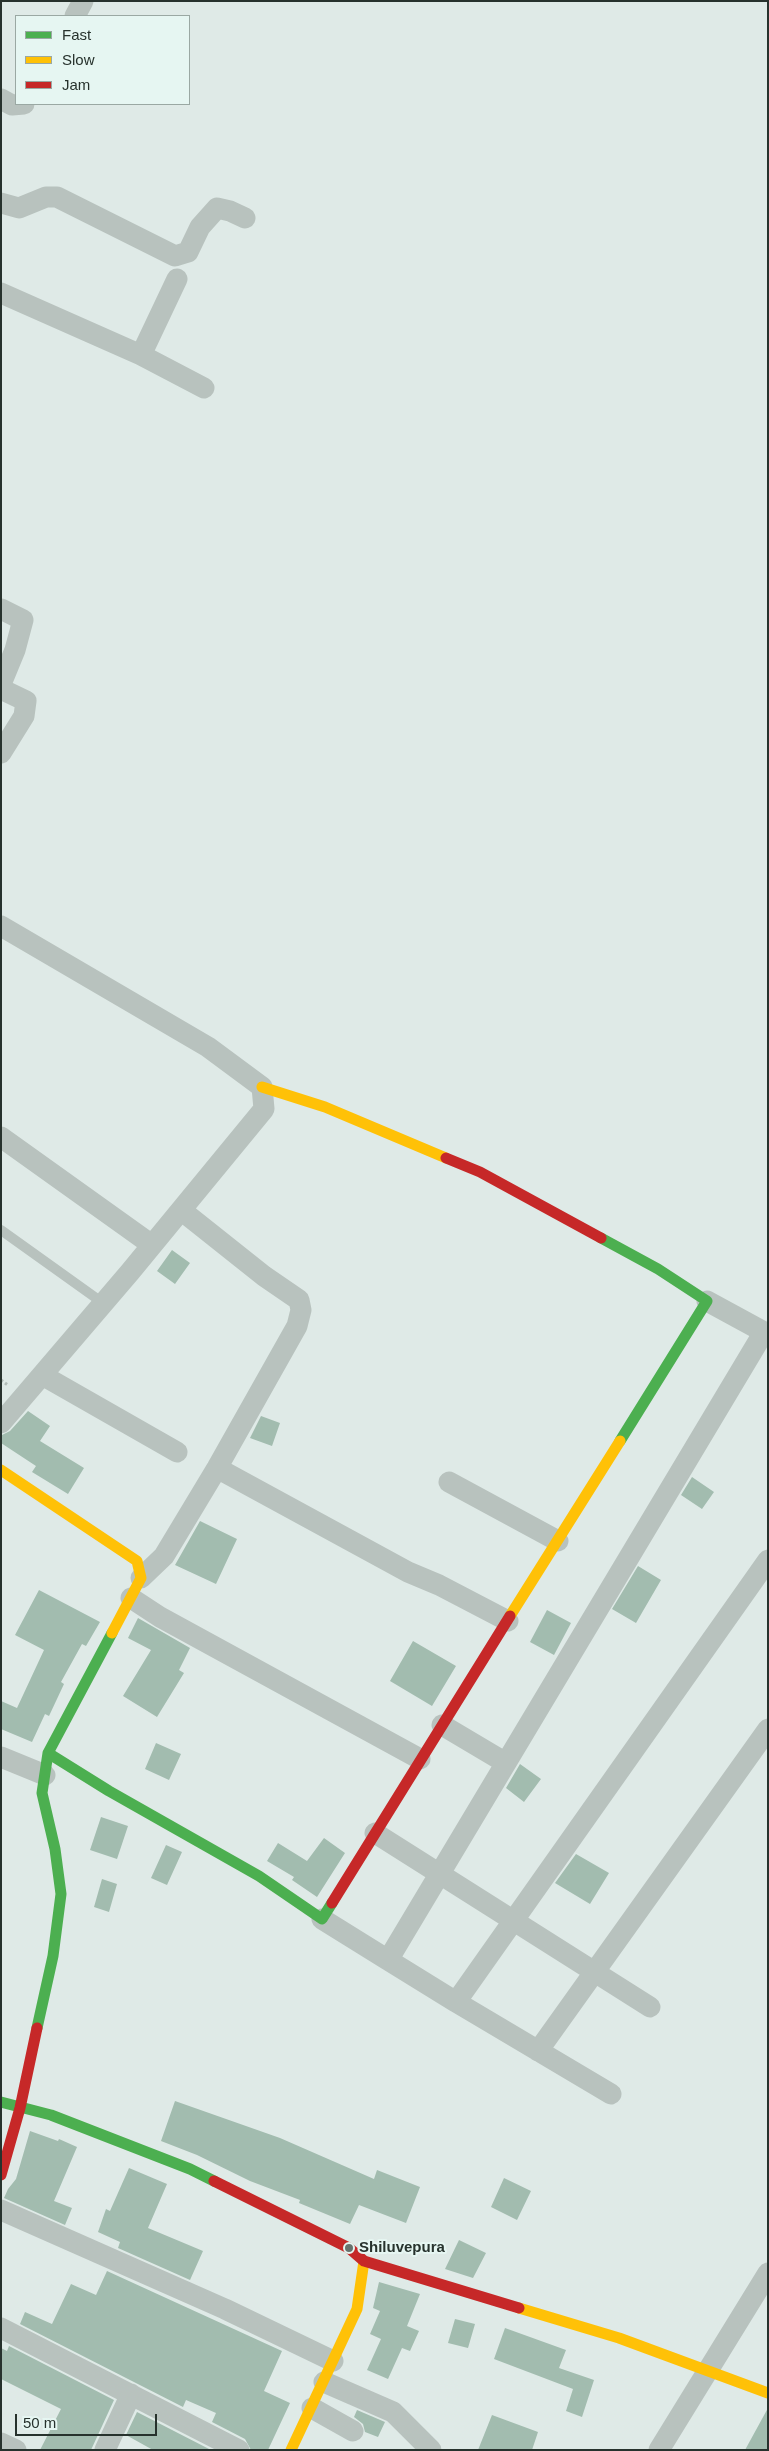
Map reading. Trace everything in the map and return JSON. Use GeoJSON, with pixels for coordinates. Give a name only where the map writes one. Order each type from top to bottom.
{"type":"FeatureCollection","features":[{"type":"Feature","properties":{"kind":"street"},"geometry":{"type":"LineString","coordinates":[[76,15],[83,1]]}},
{"type":"Feature","properties":{"kind":"street"},"geometry":{"type":"LineString","coordinates":[[1,99],[15,105]]}},
{"type":"Feature","properties":{"kind":"street"},"geometry":{"type":"LineString","coordinates":[[1,203],[19,208],[46,197],[57,198],[175,256],[188,252],[200,228],[217,208],[230,211],[245,218]]}},
{"type":"Feature","properties":{"kind":"street"},"geometry":{"type":"LineString","coordinates":[[141,355],[177,279]]}},
{"type":"Feature","properties":{"kind":"street"},"geometry":{"type":"LineString","coordinates":[[1,293],[141,355],[204,388]]}},
{"type":"Feature","properties":{"kind":"street"},"geometry":{"type":"LineString","coordinates":[[1,609],[23,620],[15,650],[1,684]]}},
{"type":"Feature","properties":{"kind":"street"},"geometry":{"type":"LineString","coordinates":[[1,689],[26,701],[24,716],[1,753]]}},
{"type":"Feature","properties":{"kind":"street"},"geometry":{"type":"LineString","coordinates":[[1,926],[208,1046],[262,1087],[325,1107],[480,1172],[658,1268],[707,1301],[766,1334],[388,1960]]}},
{"type":"Feature","properties":{"kind":"street"},"geometry":{"type":"LineString","coordinates":[[1,1423],[264,1109],[262,1087]]}},
{"type":"Feature","properties":{"kind":"street"},"geometry":{"type":"LineString","coordinates":[[1,1137],[152,1245]]}},
{"type":"Feature","properties":{"kind":"street"},"geometry":{"type":"LineString","coordinates":[[1,2175],[20,2108],[53,1956],[61,1894],[55,1849],[42,1793],[48,1753],[141,1578],[164,1556],[217,1468],[297,1326],[301,1310],[299,1300],[264,1276],[181,1210]]}},
{"type":"Feature","properties":{"kind":"street"},"geometry":{"type":"LineString","coordinates":[[322,1919],[707,1301]]}},
{"type":"Feature","properties":{"kind":"street"},"geometry":{"type":"LineString","coordinates":[[42,1374],[176,1452]]}},
{"type":"Feature","properties":{"kind":"street"},"geometry":{"type":"LineString","coordinates":[[217,1468],[408,1572],[439,1585],[508,1621]]}},
{"type":"Feature","properties":{"kind":"street"},"geometry":{"type":"LineString","coordinates":[[1,1470],[137,1561],[141,1578]]}},
{"type":"Feature","properties":{"kind":"street"},"geometry":{"type":"LineString","coordinates":[[449,1482],[558,1541]]}},
{"type":"Feature","properties":{"kind":"street"},"geometry":{"type":"LineString","coordinates":[[456,2002],[768,1560]]}},
{"type":"Feature","properties":{"kind":"street"},"geometry":{"type":"LineString","coordinates":[[131,1598],[160,1617],[420,1759]]}},
{"type":"Feature","properties":{"kind":"street"},"geometry":{"type":"LineString","coordinates":[[442,1725],[506,1763]]}},
{"type":"Feature","properties":{"kind":"street"},"geometry":{"type":"LineString","coordinates":[[538,2051],[594,1970],[768,1729]]}},
{"type":"Feature","properties":{"kind":"street"},"geometry":{"type":"LineString","coordinates":[[48,1753],[109,1791],[259,1876],[322,1919],[388,1960],[611,2094]]}},
{"type":"Feature","properties":{"kind":"street"},"geometry":{"type":"LineString","coordinates":[[1,1757],[45,1775]]}},
{"type":"Feature","properties":{"kind":"street"},"geometry":{"type":"LineString","coordinates":[[375,1833],[650,2007]]}},
{"type":"Feature","properties":{"kind":"street"},"geometry":{"type":"LineString","coordinates":[[1,2102],[51,2115],[190,2169],[349,2248],[364,2261],[619,2338],[768,2393]]}},
{"type":"Feature","properties":{"kind":"street"},"geometry":{"type":"LineString","coordinates":[[1,2210],[225,2309],[333,2361]]}},
{"type":"Feature","properties":{"kind":"street"},"geometry":{"type":"LineString","coordinates":[[291,2450],[357,2309],[364,2261]]}},
{"type":"Feature","properties":{"kind":"street"},"geometry":{"type":"LineString","coordinates":[[659,2450],[768,2273]]}},
{"type":"Feature","properties":{"kind":"street"},"geometry":{"type":"LineString","coordinates":[[1,2328],[239,2450]]}},
{"type":"Feature","properties":{"kind":"street"},"geometry":{"type":"LineString","coordinates":[[324,2382],[393,2412],[431,2450]]}},
{"type":"Feature","properties":{"kind":"street"},"geometry":{"type":"LineString","coordinates":[[106,2450],[131,2394]]}},
{"type":"Feature","properties":{"kind":"street"},"geometry":{"type":"LineString","coordinates":[[312,2408],[353,2431]]}},
{"type":"Feature","properties":{"kind":"street"},"geometry":{"type":"LineString","coordinates":[[1,2443],[16,2450]]}},
{"type":"Feature","properties":{"kind":"lane"},"geometry":{"type":"LineString","coordinates":[[1,1230],[103,1303]]}},
{"type":"Feature","properties":{"kind":"building"},"geometry":{"type":"Polygon","coordinates":[[[172,1250],[190,1263],[175,1284],[157,1271],[172,1250]]]}},
{"type":"Feature","properties":{"kind":"building"},"geometry":{"type":"Polygon","coordinates":[[[28,1411],[50,1426],[40,1441],[84,1468],[68,1494],[32,1472],[36,1466],[1,1443],[2,1435],[10,1431],[28,1411]]]}},
{"type":"Feature","properties":{"kind":"building"},"geometry":{"type":"Polygon","coordinates":[[[261,1416],[280,1423],[272,1446],[250,1438],[261,1416]]]}},
{"type":"Feature","properties":{"kind":"building"},"geometry":{"type":"Polygon","coordinates":[[[692,1477],[714,1492],[702,1509],[681,1495],[692,1477]]]}},
{"type":"Feature","properties":{"kind":"building"},"geometry":{"type":"Polygon","coordinates":[[[200,1521],[237,1539],[216,1584],[175,1565],[200,1521]]]}},
{"type":"Feature","properties":{"kind":"building"},"geometry":{"type":"Polygon","coordinates":[[[638,1566],[661,1580],[636,1623],[612,1609],[638,1566]]]}},
{"type":"Feature","properties":{"kind":"building"},"geometry":{"type":"Polygon","coordinates":[[[39,1590],[100,1622],[86,1646],[82,1644],[61,1682],[64,1684],[49,1716],[45,1714],[32,1742],[1,1729],[1,1701],[17,1708],[44,1650],[15,1635],[39,1590]]]}},
{"type":"Feature","properties":{"kind":"building"},"geometry":{"type":"Polygon","coordinates":[[[547,1610],[571,1623],[554,1655],[530,1642],[547,1610]]]}},
{"type":"Feature","properties":{"kind":"building"},"geometry":{"type":"Polygon","coordinates":[[[138,1618],[190,1648],[179,1670],[184,1673],[157,1717],[123,1696],[151,1650],[128,1638],[138,1618]]]}},
{"type":"Feature","properties":{"kind":"building"},"geometry":{"type":"Polygon","coordinates":[[[413,1641],[456,1666],[432,1706],[390,1681],[413,1641]]]}},
{"type":"Feature","properties":{"kind":"building"},"geometry":{"type":"Polygon","coordinates":[[[156,1743],[181,1754],[169,1780],[145,1769],[156,1743]]]}},
{"type":"Feature","properties":{"kind":"building"},"geometry":{"type":"Polygon","coordinates":[[[520,1764],[541,1779],[524,1802],[506,1788],[520,1764]]]}},
{"type":"Feature","properties":{"kind":"building"},"geometry":{"type":"Polygon","coordinates":[[[101,1817],[128,1826],[117,1859],[90,1850],[101,1817]]]}},
{"type":"Feature","properties":{"kind":"building"},"geometry":{"type":"Polygon","coordinates":[[[324,1838],[345,1853],[317,1897],[292,1880],[294,1877],[267,1861],[278,1843],[307,1861],[324,1838]]]}},
{"type":"Feature","properties":{"kind":"building"},"geometry":{"type":"Polygon","coordinates":[[[166,1845],[182,1852],[167,1885],[151,1878],[166,1845]]]}},
{"type":"Feature","properties":{"kind":"building"},"geometry":{"type":"Polygon","coordinates":[[[576,1854],[609,1873],[590,1904],[555,1883],[576,1854]]]}},
{"type":"Feature","properties":{"kind":"building"},"geometry":{"type":"Polygon","coordinates":[[[102,1879],[117,1884],[109,1912],[94,1907],[102,1879]]]}},
{"type":"Feature","properties":{"kind":"building"},"geometry":{"type":"Polygon","coordinates":[[[175,2101],[280,2138],[374,2179],[377,2170],[420,2187],[406,2223],[359,2205],[350,2224],[299,2203],[300,2200],[250,2181],[197,2155],[161,2141],[175,2101]]]}},
{"type":"Feature","properties":{"kind":"building"},"geometry":{"type":"Polygon","coordinates":[[[30,2131],[58,2141],[59,2139],[77,2147],[54,2201],[72,2208],[65,2225],[4,2198],[16,2179],[30,2131]]]}},
{"type":"Feature","properties":{"kind":"building"},"geometry":{"type":"Polygon","coordinates":[[[129,2168],[167,2184],[148,2228],[203,2251],[190,2280],[118,2248],[120,2242],[98,2232],[106,2209],[110,2211],[129,2168]]]}},
{"type":"Feature","properties":{"kind":"building"},"geometry":{"type":"Polygon","coordinates":[[[504,2178],[531,2191],[517,2220],[491,2207],[504,2178]]]}},
{"type":"Feature","properties":{"kind":"building"},"geometry":{"type":"Polygon","coordinates":[[[459,2240],[486,2253],[473,2278],[445,2269],[459,2240]]]}},
{"type":"Feature","properties":{"kind":"building"},"geometry":{"type":"Polygon","coordinates":[[[107,2271],[282,2351],[264,2391],[290,2403],[268,2450],[251,2450],[245,2439],[212,2422],[216,2413],[186,2400],[183,2407],[20,2324],[25,2312],[52,2324],[71,2284],[96,2295],[107,2271]]]}},
{"type":"Feature","properties":{"kind":"building"},"geometry":{"type":"Polygon","coordinates":[[[379,2282],[420,2294],[407,2326],[419,2331],[410,2351],[402,2348],[388,2379],[367,2370],[381,2339],[370,2334],[380,2311],[373,2308],[379,2282]]]}},
{"type":"Feature","properties":{"kind":"building"},"geometry":{"type":"Polygon","coordinates":[[[455,2319],[475,2324],[468,2348],[448,2343],[455,2319]]]}},
{"type":"Feature","properties":{"kind":"building"},"geometry":{"type":"Polygon","coordinates":[[[505,2328],[566,2350],[559,2368],[594,2380],[582,2417],[566,2411],[573,2389],[494,2359],[505,2328]]]}},
{"type":"Feature","properties":{"kind":"building"},"geometry":{"type":"Polygon","coordinates":[[[9,2346],[114,2400],[91,2450],[40,2450],[61,2409],[1,2379],[1,2348],[7,2351],[9,2346]]]}},
{"type":"Feature","properties":{"kind":"building"},"geometry":{"type":"Polygon","coordinates":[[[768,2408],[768,2450],[745,2450],[768,2408]]]}},
{"type":"Feature","properties":{"kind":"building"},"geometry":{"type":"Polygon","coordinates":[[[357,2410],[385,2422],[378,2437],[365,2432],[363,2424],[354,2417],[357,2410]]]}},
{"type":"Feature","properties":{"kind":"building"},"geometry":{"type":"Polygon","coordinates":[[[137,2412],[211,2450],[153,2450],[126,2435],[137,2412]]]}},
{"type":"Feature","properties":{"kind":"building"},"geometry":{"type":"Polygon","coordinates":[[[492,2415],[538,2432],[532,2450],[478,2450],[492,2415]]]}},
{"type":"Feature","properties":{"kind":"traffic: fast"},"geometry":{"type":"LineString","coordinates":[[601,1238],[658,1269],[707,1301],[620,1441]]}},
{"type":"Feature","properties":{"kind":"traffic: fast"},"geometry":{"type":"LineString","coordinates":[[37,2028],[53,1956],[61,1894],[55,1849],[42,1793],[48,1753],[112,1633]]}},
{"type":"Feature","properties":{"kind":"traffic: fast"},"geometry":{"type":"LineString","coordinates":[[48,1753],[109,1791],[259,1876],[322,1919],[332,1903]]}},
{"type":"Feature","properties":{"kind":"traffic: fast"},"geometry":{"type":"LineString","coordinates":[[1,2102],[51,2115],[190,2169],[214,2181]]}},
{"type":"Feature","properties":{"kind":"traffic: slow"},"geometry":{"type":"LineString","coordinates":[[262,1087],[325,1107],[446,1158]]}},
{"type":"Feature","properties":{"kind":"traffic: slow"},"geometry":{"type":"LineString","coordinates":[[510,1616],[620,1441]]}},
{"type":"Feature","properties":{"kind":"traffic: slow"},"geometry":{"type":"LineString","coordinates":[[1,1470],[137,1561],[141,1578],[112,1633]]}},
{"type":"Feature","properties":{"kind":"traffic: slow"},"geometry":{"type":"LineString","coordinates":[[291,2450],[357,2309],[364,2261]]}},
{"type":"Feature","properties":{"kind":"traffic: slow"},"geometry":{"type":"LineString","coordinates":[[519,2308],[619,2338],[768,2393]]}},
{"type":"Feature","properties":{"kind":"traffic: jam"},"geometry":{"type":"LineString","coordinates":[[446,1158],[480,1172],[601,1238]]}},
{"type":"Feature","properties":{"kind":"traffic: jam"},"geometry":{"type":"LineString","coordinates":[[332,1903],[510,1616]]}},
{"type":"Feature","properties":{"kind":"traffic: jam"},"geometry":{"type":"LineString","coordinates":[[1,2175],[20,2108],[37,2028]]}},
{"type":"Feature","properties":{"kind":"traffic: jam"},"geometry":{"type":"LineString","coordinates":[[214,2181],[349,2248],[364,2261],[519,2308]]}},
{"type":"Feature","properties":{"kind":"place","name":"Shiluvepura"},"geometry":{"type":"Point","coordinates":[349,2248]}}]}
